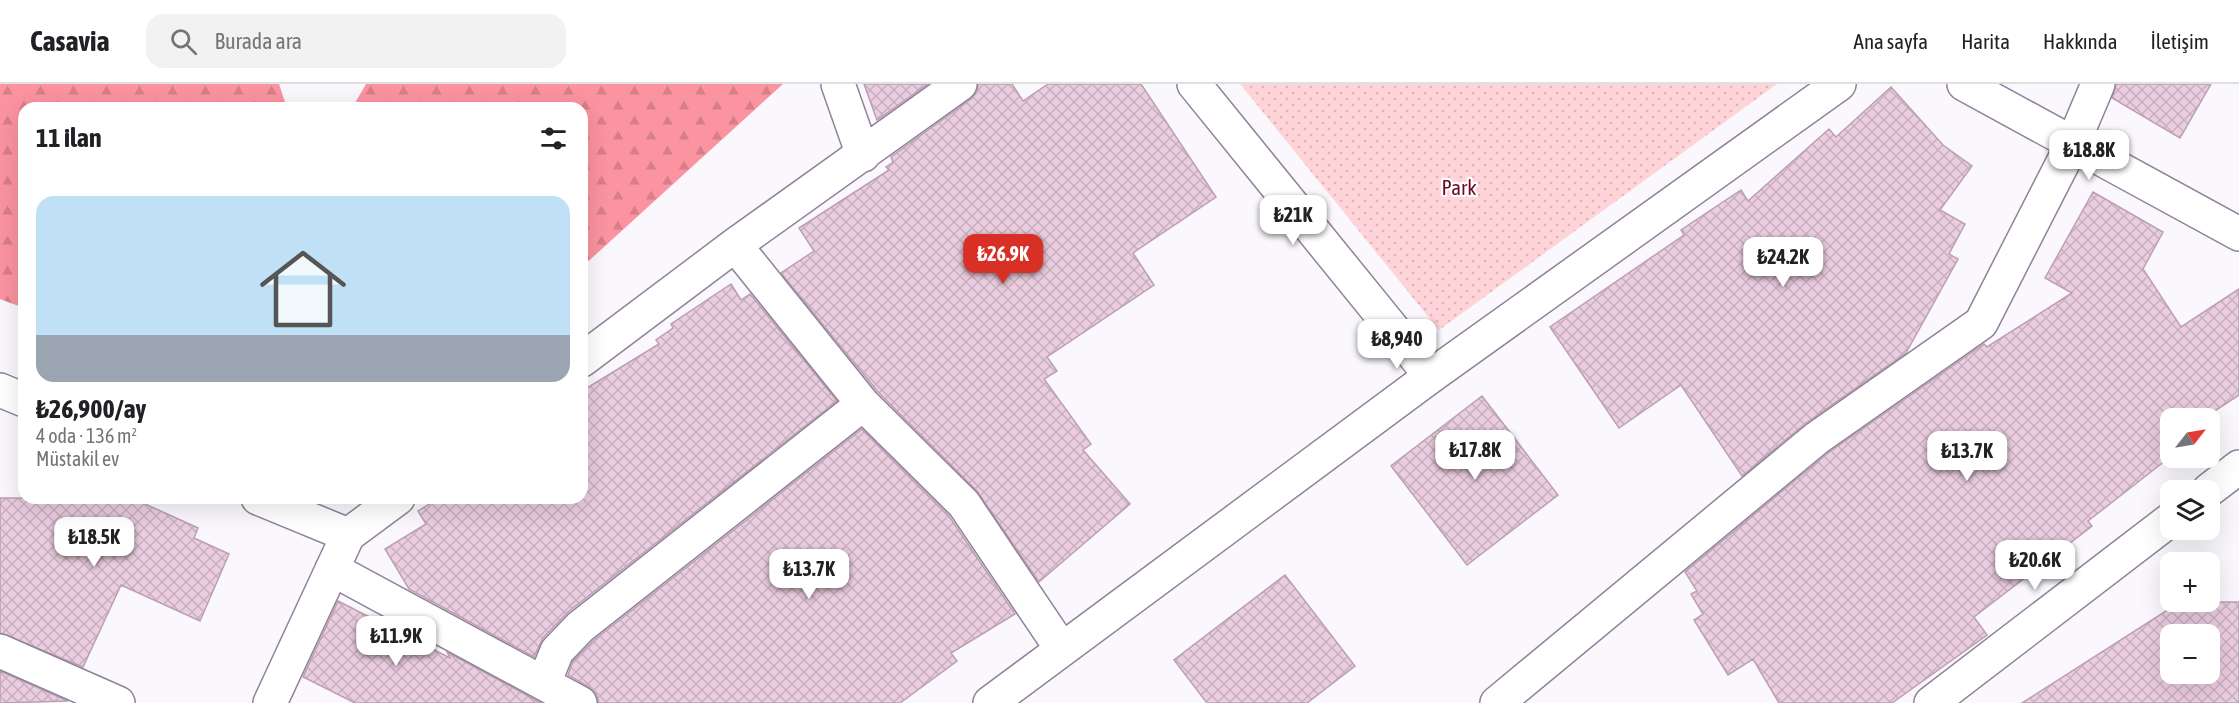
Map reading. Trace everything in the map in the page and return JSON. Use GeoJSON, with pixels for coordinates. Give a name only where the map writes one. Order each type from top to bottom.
{"type":"FeatureCollection","features":[{"type":"Feature","properties":{"kind":"street"},"geometry":{"type":"LineString","coordinates":[[838,84],[863,155]]}},
{"type":"Feature","properties":{"kind":"street"},"geometry":{"type":"LineString","coordinates":[[588,355],[735,245],[960,84]]}},
{"type":"Feature","properties":{"kind":"street"},"geometry":{"type":"LineString","coordinates":[[1194,84],[1431,376]]}},
{"type":"Feature","properties":{"kind":"street"},"geometry":{"type":"LineString","coordinates":[[990,703],[1061,648],[1431,376],[1839,84]]}},
{"type":"Feature","properties":{"kind":"street"},"geometry":{"type":"LineString","coordinates":[[1964,84],[2239,234]]}},
{"type":"Feature","properties":{"kind":"street"},"geometry":{"type":"LineString","coordinates":[[1497,703],[1817,438],[1981,323],[2073,143],[2098,84]]}},
{"type":"Feature","properties":{"kind":"street"},"geometry":{"type":"LineString","coordinates":[[735,245],[863,404],[964,504],[1061,648]]}},
{"type":"Feature","properties":{"kind":"street"},"geometry":{"type":"LineString","coordinates":[[0,390],[18,398]]}},
{"type":"Feature","properties":{"kind":"street"},"geometry":{"type":"LineString","coordinates":[[544,683],[558,651],[580,627],[863,404]]}},
{"type":"Feature","properties":{"kind":"street"},"geometry":{"type":"LineString","coordinates":[[2220,482],[2239,467]]}},
{"type":"Feature","properties":{"kind":"street"},"geometry":{"type":"LineString","coordinates":[[273,504],[348,535]]}},
{"type":"Feature","properties":{"kind":"street"},"geometry":{"type":"LineString","coordinates":[[270,703],[348,535],[390,504]]}},
{"type":"Feature","properties":{"kind":"street"},"geometry":{"type":"LineString","coordinates":[[1931,703],[2160,528]]}},
{"type":"Feature","properties":{"kind":"street"},"geometry":{"type":"LineString","coordinates":[[332,569],[580,703]]}},
{"type":"Feature","properties":{"kind":"street"},"geometry":{"type":"LineString","coordinates":[[0,651],[118,703]]}},
{"type":"Feature","properties":{"kind":"green space"},"geometry":{"type":"Polygon","coordinates":[[[0,84],[279,84],[285,102],[18,102],[18,306],[0,299],[0,84]]]}},
{"type":"Feature","properties":{"kind":"green space"},"geometry":{"type":"Polygon","coordinates":[[[366,84],[783,84],[588,262],[588,102],[356,102],[366,84]]]}},
{"type":"Feature","properties":{"kind":"green space","name":"Park"},"geometry":{"type":"Polygon","coordinates":[[[1240,84],[1777,84],[1439,330],[1240,84]]]}},
{"type":"Feature","properties":{"kind":"building"},"geometry":{"type":"Polygon","coordinates":[[[864,84],[928,84],[877,120],[864,84]]]}},
{"type":"Feature","properties":{"kind":"building"},"geometry":{"type":"Polygon","coordinates":[[[978,84],[1012,84],[1023,101],[1048,84],[1141,84],[1216,197],[1133,253],[1154,285],[1047,357],[1057,371],[1044,379],[1091,444],[1083,450],[1130,504],[1039,582],[977,491],[877,391],[781,273],[814,251],[799,228],[889,170],[886,167],[893,162],[891,157],[971,99],[977,92],[978,84]]]}},
{"type":"Feature","properties":{"kind":"building"},"geometry":{"type":"Polygon","coordinates":[[[2116,84],[2211,84],[2180,138],[2112,98],[2116,84]]]}},
{"type":"Feature","properties":{"kind":"building"},"geometry":{"type":"Polygon","coordinates":[[[1891,87],[1943,145],[1972,166],[1940,210],[1965,224],[1949,254],[1958,259],[1906,353],[1806,423],[1742,476],[1681,385],[1619,428],[1550,327],[1684,235],[1681,230],[1741,190],[1748,201],[1829,129],[1836,137],[1891,87]]]}},
{"type":"Feature","properties":{"kind":"building"},"geometry":{"type":"Polygon","coordinates":[[[2093,192],[2163,232],[2143,269],[2181,327],[2239,289],[2239,395],[2219,408],[2160,408],[2160,465],[2088,521],[2092,526],[1974,617],[1987,635],[1892,703],[1779,703],[1753,659],[1728,675],[1694,620],[1703,614],[1691,594],[1697,591],[1685,572],[1828,453],[1984,344],[1987,347],[2072,293],[2045,278],[2093,192]]]}},
{"type":"Feature","properties":{"kind":"building"},"geometry":{"type":"Polygon","coordinates":[[[731,284],[741,300],[750,294],[837,401],[568,612],[543,638],[534,657],[409,589],[385,549],[426,524],[418,511],[429,504],[588,504],[588,387],[659,344],[656,340],[673,328],[671,324],[731,284]]]}},
{"type":"Feature","properties":{"kind":"building"},"geometry":{"type":"Polygon","coordinates":[[[1482,396],[1558,495],[1467,565],[1391,466],[1482,396]]]}},
{"type":"Feature","properties":{"kind":"building"},"geometry":{"type":"Polygon","coordinates":[[[862,429],[949,516],[1015,614],[951,653],[957,661],[900,703],[599,703],[596,694],[589,687],[568,675],[573,661],[593,641],[862,429]]]}},
{"type":"Feature","properties":{"kind":"building"},"geometry":{"type":"Polygon","coordinates":[[[0,498],[18,498],[18,504],[145,504],[198,528],[194,538],[229,554],[200,621],[121,585],[83,667],[0,633],[0,498]]]}},
{"type":"Feature","properties":{"kind":"building"},"geometry":{"type":"Polygon","coordinates":[[[1285,575],[1355,666],[1307,703],[1207,703],[1174,660],[1285,575]]]}},
{"type":"Feature","properties":{"kind":"building"},"geometry":{"type":"Polygon","coordinates":[[[338,601],[450,658],[447,652],[541,703],[355,703],[303,677],[338,601]]]}},
{"type":"Feature","properties":{"kind":"building"},"geometry":{"type":"Polygon","coordinates":[[[2220,602],[2239,602],[2239,703],[2022,703],[2164,612],[2220,612],[2220,602]]]}},
{"type":"Feature","properties":{"kind":"building"},"geometry":{"type":"Polygon","coordinates":[[[0,671],[68,701],[0,703],[0,671]]]}}]}
